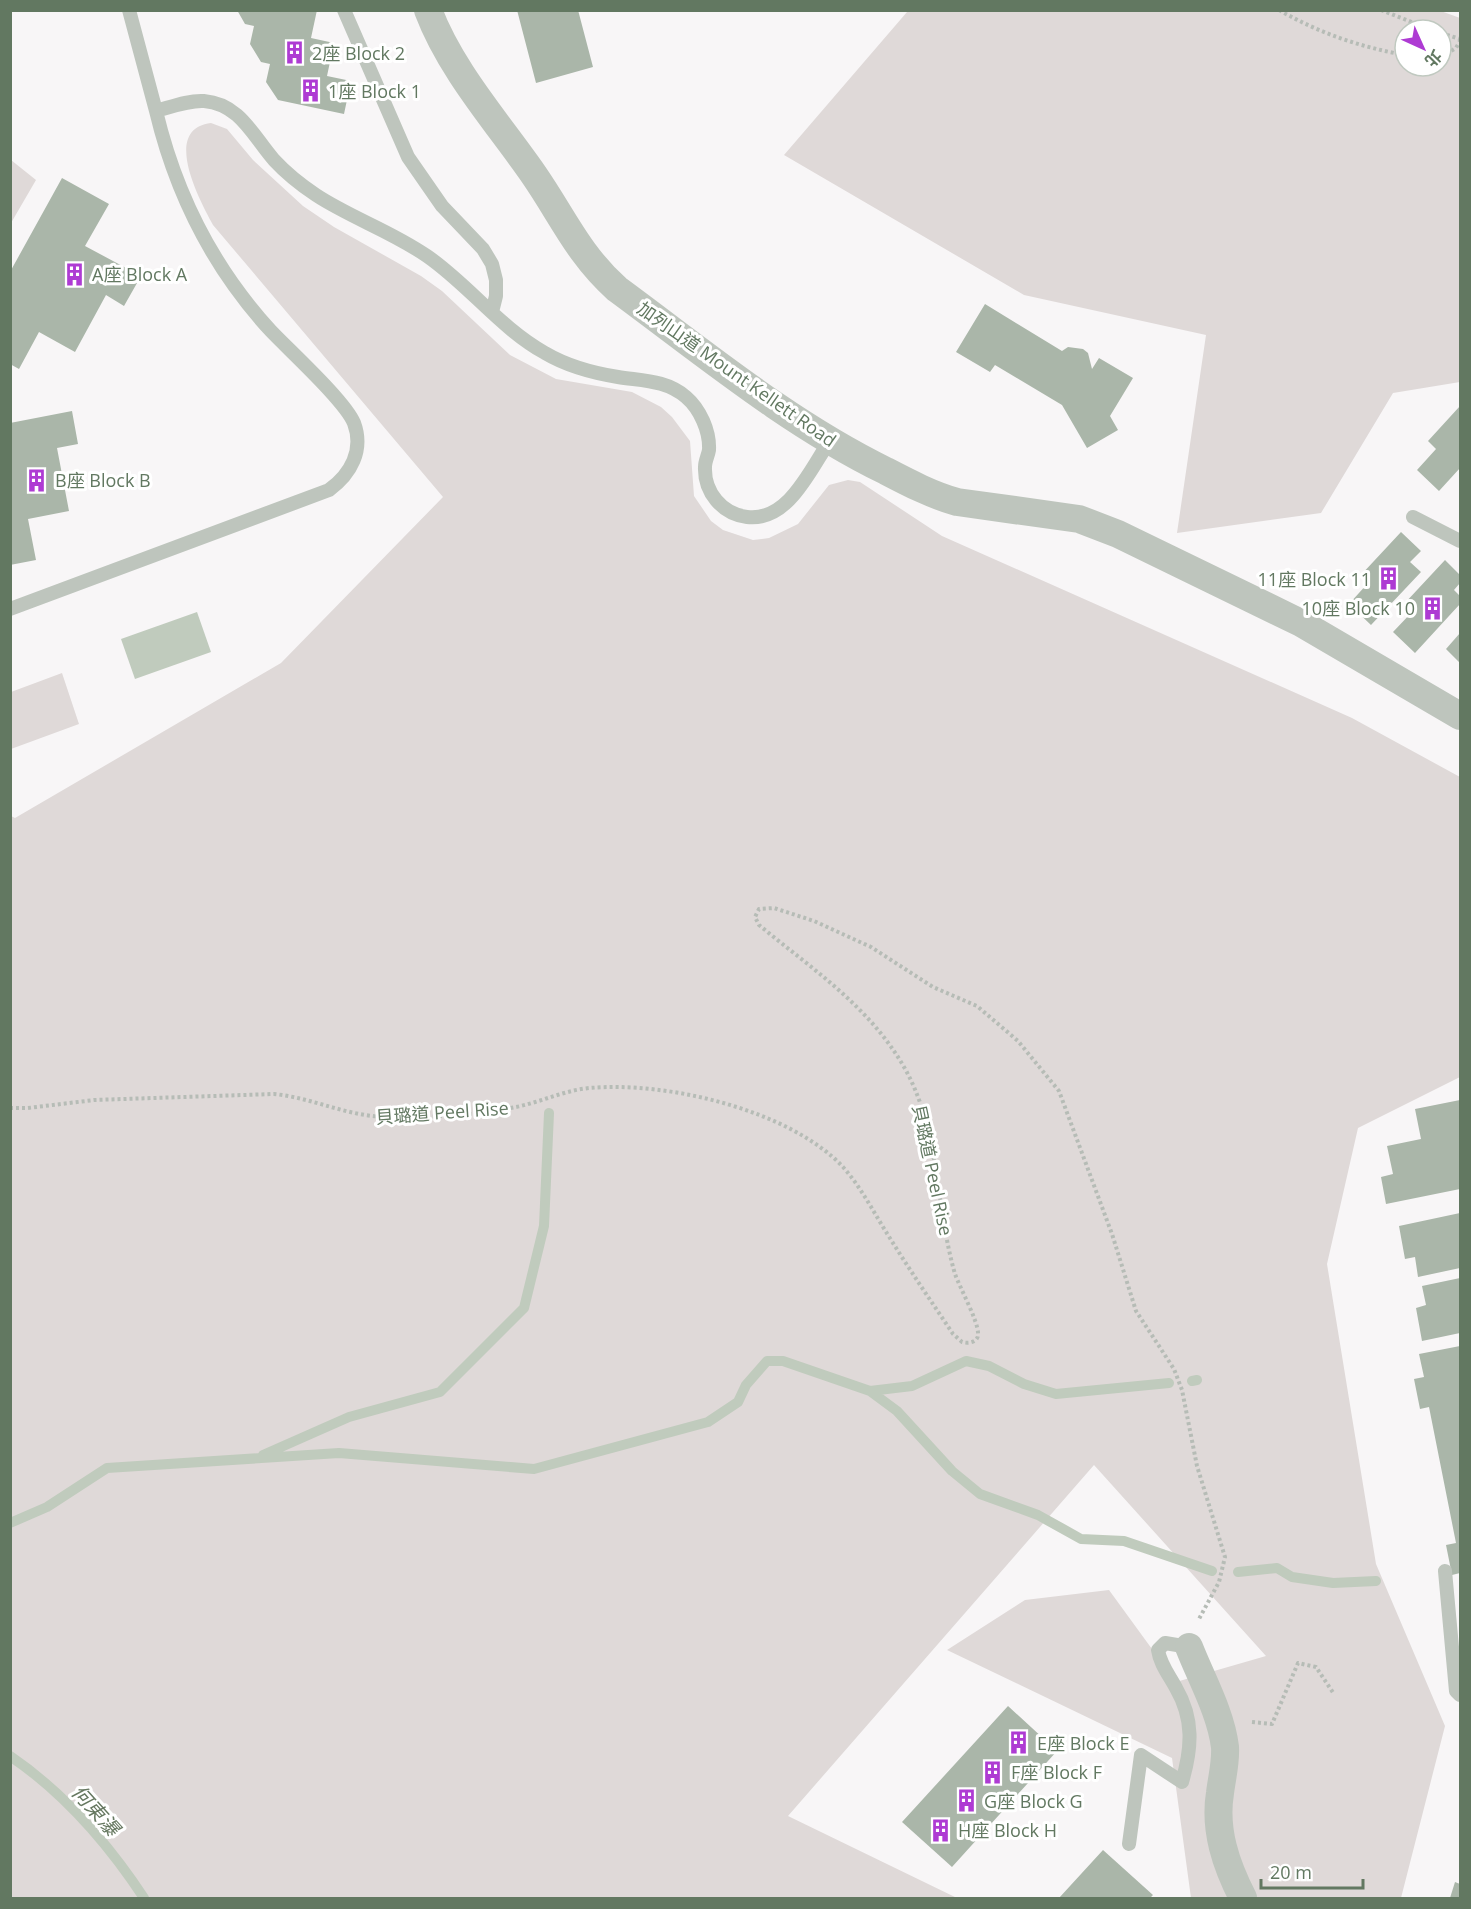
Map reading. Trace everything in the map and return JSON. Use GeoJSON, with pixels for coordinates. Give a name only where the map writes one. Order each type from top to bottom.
{"type":"FeatureCollection","features":[{"type":"Feature","properties":{"kind":"street","name":"加列山道 Mount Kellett Road"},"geometry":{"type":"LineString","coordinates":[[428,10],[451,57],[540,185],[577,246],[596,271],[636,303],[829,442],[940,497],[957,502],[1079,519],[1118,534],[1301,623],[1461,716]]}},
{"type":"Feature","properties":{"kind":"street"},"geometry":{"type":"LineString","coordinates":[[1189,1647],[1223,1739],[1225,1759],[1219,1800],[1220,1836],[1232,1877],[1243,1899]]}},
{"type":"Feature","properties":{"kind":"lane"},"geometry":{"type":"LineString","coordinates":[[10,609],[329,490],[343,480],[352,465],[357,435],[350,416],[237,291],[209,250],[176,183],[129,10]]}},
{"type":"Feature","properties":{"kind":"lane"},"geometry":{"type":"LineString","coordinates":[[344,10],[408,157],[442,206],[483,249],[492,264],[496,280],[492,312]]}},
{"type":"Feature","properties":{"kind":"lane"},"geometry":{"type":"LineString","coordinates":[[156,111],[204,101],[234,111],[293,178],[337,208],[396,236],[428,257],[526,341],[569,364],[611,376],[660,382],[687,398],[700,415],[708,436],[709,451],[705,463],[708,488],[724,508],[735,514],[760,517],[784,505],[829,442]]}},
{"type":"Feature","properties":{"kind":"lane"},"geometry":{"type":"LineString","coordinates":[[1413,517],[1461,541]]}},
{"type":"Feature","properties":{"kind":"lane"},"geometry":{"type":"LineString","coordinates":[[1445,1570],[1456,1691],[1461,1695]]}},
{"type":"Feature","properties":{"kind":"lane"},"geometry":{"type":"LineString","coordinates":[[1129,1844],[1142,1755],[1182,1782],[1192,1740],[1185,1704],[1159,1659],[1158,1650],[1165,1643],[1189,1647]]}},
{"type":"Feature","properties":{"kind":"path"},"geometry":{"type":"LineString","coordinates":[[1279,10],[1344,41],[1393,52]]}},
{"type":"Feature","properties":{"kind":"path"},"geometry":{"type":"LineString","coordinates":[[1381,10],[1401,18]]}},
{"type":"Feature","properties":{"kind":"path","name":"貝璐道 Peel Rise"},"geometry":{"type":"LineString","coordinates":[[10,1108],[94,1100],[274,1094],[297,1098],[353,1115],[389,1118],[513,1108],[590,1088],[623,1088],[702,1097],[786,1125],[811,1140],[834,1159],[862,1193],[953,1334],[962,1342],[973,1342],[977,1339],[978,1331],[956,1274],[930,1135],[916,1090],[892,1049],[873,1024],[824,976],[759,925],[755,916],[756,912],[764,908],[788,911],[862,942],[894,959],[933,987],[986,1012],[1032,1056],[1053,1082],[1064,1101],[1112,1234],[1136,1311],[1179,1378],[1197,1466],[1225,1557],[1222,1575],[1194,1630],[1189,1647]]}},
{"type":"Feature","properties":{"kind":"path"},"geometry":{"type":"LineString","coordinates":[[1246,1712],[1252,1722],[1272,1724],[1298,1663],[1316,1667],[1334,1694]]}},
{"type":"Feature","properties":{"kind":"shaded area"},"geometry":{"type":"Polygon","coordinates":[[[1438,10],[1460,18],[1460,382],[1393,393],[1321,513],[1177,533],[1206,335],[1024,295],[784,155],[907,12],[1438,10]]]}},
{"type":"Feature","properties":{"kind":"shaded area"},"geometry":{"type":"Polygon","coordinates":[[[211,123],[227,129],[253,160],[303,206],[334,227],[421,276],[442,291],[510,355],[556,379],[632,392],[661,407],[672,417],[690,441],[694,496],[711,521],[723,530],[753,540],[769,538],[798,524],[829,485],[848,480],[860,482],[942,536],[1352,718],[1460,777],[1460,1077],[1358,1128],[1327,1264],[1376,1564],[1445,1726],[1401,1898],[1191,1898],[1172,1758],[947,1650],[1025,1600],[1109,1590],[1176,1682],[1266,1656],[1094,1465],[788,1816],[957,1898],[11,1898],[11,816],[15,818],[281,663],[443,497],[213,225],[193,184],[186,152],[188,138],[196,128],[211,123]]]}},
{"type":"Feature","properties":{"kind":"shaded area"},"geometry":{"type":"Polygon","coordinates":[[[11,160],[36,180],[11,223],[11,160]]]}},
{"type":"Feature","properties":{"kind":"shaded area"},"geometry":{"type":"Polygon","coordinates":[[[197,612],[211,652],[135,679],[121,639],[197,612]]]}},
{"type":"Feature","properties":{"kind":"shaded area"},"geometry":{"type":"Polygon","coordinates":[[[62,673],[79,724],[11,749],[11,692],[62,673]]]}},
{"type":"Feature","properties":{"kind":"building"},"geometry":{"type":"Polygon","coordinates":[[[237,10],[317,10],[311,38],[334,43],[327,76],[351,81],[344,114],[278,100],[266,82],[270,64],[261,62],[250,44],[254,26],[245,24],[237,10]]]}},
{"type":"Feature","properties":{"kind":"building"},"geometry":{"type":"Polygon","coordinates":[[[517,10],[578,10],[593,67],[536,83],[517,10]]]}},
{"type":"Feature","properties":{"kind":"building","name":"A座 Block A"},"geometry":{"type":"Polygon","coordinates":[[[62,178],[109,204],[85,246],[141,276],[124,306],[106,295],[75,352],[39,332],[19,369],[10,364],[10,272],[62,178]]]}},
{"type":"Feature","properties":{"kind":"building"},"geometry":{"type":"Polygon","coordinates":[[[985,304],[1062,351],[1068,347],[1083,349],[1088,353],[1092,369],[1099,358],[1133,378],[1110,416],[1118,430],[1087,448],[1062,405],[995,365],[990,372],[956,352],[985,304]]]}},
{"type":"Feature","properties":{"kind":"building"},"geometry":{"type":"Polygon","coordinates":[[[1460,406],[1460,468],[1439,491],[1417,470],[1436,449],[1428,441],[1460,406]]]}},
{"type":"Feature","properties":{"kind":"building","name":"B座 Block B"},"geometry":{"type":"Polygon","coordinates":[[[72,411],[78,444],[57,448],[69,511],[28,519],[36,560],[10,565],[10,423],[72,411]]]}},
{"type":"Feature","properties":{"kind":"building","name":"11座 Block 11"},"geometry":{"type":"Polygon","coordinates":[[[1401,532],[1421,551],[1410,562],[1421,572],[1371,625],[1349,604],[1368,583],[1360,576],[1401,532]]]}},
{"type":"Feature","properties":{"kind":"building","name":"10座 Block 10"},"geometry":{"type":"Polygon","coordinates":[[[1445,560],[1460,575],[1460,583],[1454,590],[1460,596],[1460,604],[1415,653],[1393,632],[1412,612],[1404,604],[1445,560]]]}},
{"type":"Feature","properties":{"kind":"building"},"geometry":{"type":"Polygon","coordinates":[[[1460,633],[1460,663],[1446,649],[1460,633]]]}},
{"type":"Feature","properties":{"kind":"building"},"geometry":{"type":"Polygon","coordinates":[[[1460,1100],[1460,1189],[1386,1204],[1381,1177],[1393,1174],[1387,1146],[1421,1139],[1415,1109],[1460,1100]]]}},
{"type":"Feature","properties":{"kind":"building"},"geometry":{"type":"Polygon","coordinates":[[[1460,1213],[1460,1268],[1418,1277],[1415,1257],[1405,1259],[1399,1226],[1460,1213]]]}},
{"type":"Feature","properties":{"kind":"building"},"geometry":{"type":"Polygon","coordinates":[[[1460,1278],[1460,1333],[1422,1341],[1416,1308],[1426,1305],[1422,1286],[1460,1278]]]}},
{"type":"Feature","properties":{"kind":"building"},"geometry":{"type":"Polygon","coordinates":[[[1460,1346],[1460,1573],[1452,1575],[1446,1545],[1456,1543],[1429,1407],[1420,1409],[1414,1379],[1424,1377],[1419,1354],[1460,1346]]]}},
{"type":"Feature","properties":{"kind":"building"},"geometry":{"type":"Polygon","coordinates":[[[1008,1706],[1057,1751],[952,1867],[902,1822],[1008,1706]]]}},
{"type":"Feature","properties":{"kind":"building"},"geometry":{"type":"Polygon","coordinates":[[[1103,1850],[1153,1895],[1150,1898],[1059,1898],[1103,1850]]]}},
{"type":"Feature","properties":{"kind":"building"},"geometry":{"type":"Polygon","coordinates":[[[1455,1882],[1460,1884],[1460,1898],[1450,1898],[1455,1882]]]}},
{"type":"Feature","properties":{"kind":"waterway"},"geometry":{"type":"LineString","coordinates":[[263,1455],[349,1417],[440,1392],[524,1308],[544,1226],[549,1113]]}},
{"type":"Feature","properties":{"kind":"waterway"},"geometry":{"type":"LineString","coordinates":[[10,1523],[47,1507],[107,1468],[339,1453],[534,1469],[708,1422],[738,1402],[746,1385],[767,1361],[783,1361],[870,1391],[897,1411],[952,1471],[980,1494],[1038,1515],[1081,1539],[1124,1541],[1212,1571]]}},
{"type":"Feature","properties":{"kind":"waterway"},"geometry":{"type":"LineString","coordinates":[[870,1391],[912,1386],[966,1361],[989,1366],[1024,1384],[1056,1394],[1169,1383]]}},
{"type":"Feature","properties":{"kind":"waterway"},"geometry":{"type":"LineString","coordinates":[[1192,1381],[1197,1380]]}},
{"type":"Feature","properties":{"kind":"waterway"},"geometry":{"type":"LineString","coordinates":[[1238,1572],[1277,1568],[1292,1577],[1333,1583],[1376,1581]]}},
{"type":"Feature","properties":{"kind":"waterway","name":"何東瀑"},"geometry":{"type":"LineString","coordinates":[[10,1756],[30,1770],[84,1821],[116,1859],[144,1898]]}},
{"type":"Feature","properties":{"kind":"place","name":"2座 Block 2"},"geometry":{"type":"Point","coordinates":[294,53]}},
{"type":"Feature","properties":{"kind":"place","name":"1座 Block 1"},"geometry":{"type":"Point","coordinates":[310,91]}},
{"type":"Feature","properties":{"kind":"place","name":"A座 Block A"},"geometry":{"type":"Point","coordinates":[74,274]}},
{"type":"Feature","properties":{"kind":"place","name":"B座 Block B"},"geometry":{"type":"Point","coordinates":[37,480]}},
{"type":"Feature","properties":{"kind":"place","name":"11座 Block 11"},"geometry":{"type":"Point","coordinates":[1389,579]}},
{"type":"Feature","properties":{"kind":"place","name":"10座 Block 10"},"geometry":{"type":"Point","coordinates":[1433,608]}},
{"type":"Feature","properties":{"kind":"place","name":"E座 Block E"},"geometry":{"type":"Point","coordinates":[1019,1743]}},
{"type":"Feature","properties":{"kind":"place","name":"F座 Block F"},"geometry":{"type":"Point","coordinates":[993,1772]}},
{"type":"Feature","properties":{"kind":"place","name":"G座 Block G"},"geometry":{"type":"Point","coordinates":[966,1801]}},
{"type":"Feature","properties":{"kind":"place","name":"H座 Block H"},"geometry":{"type":"Point","coordinates":[940,1830]}}]}
